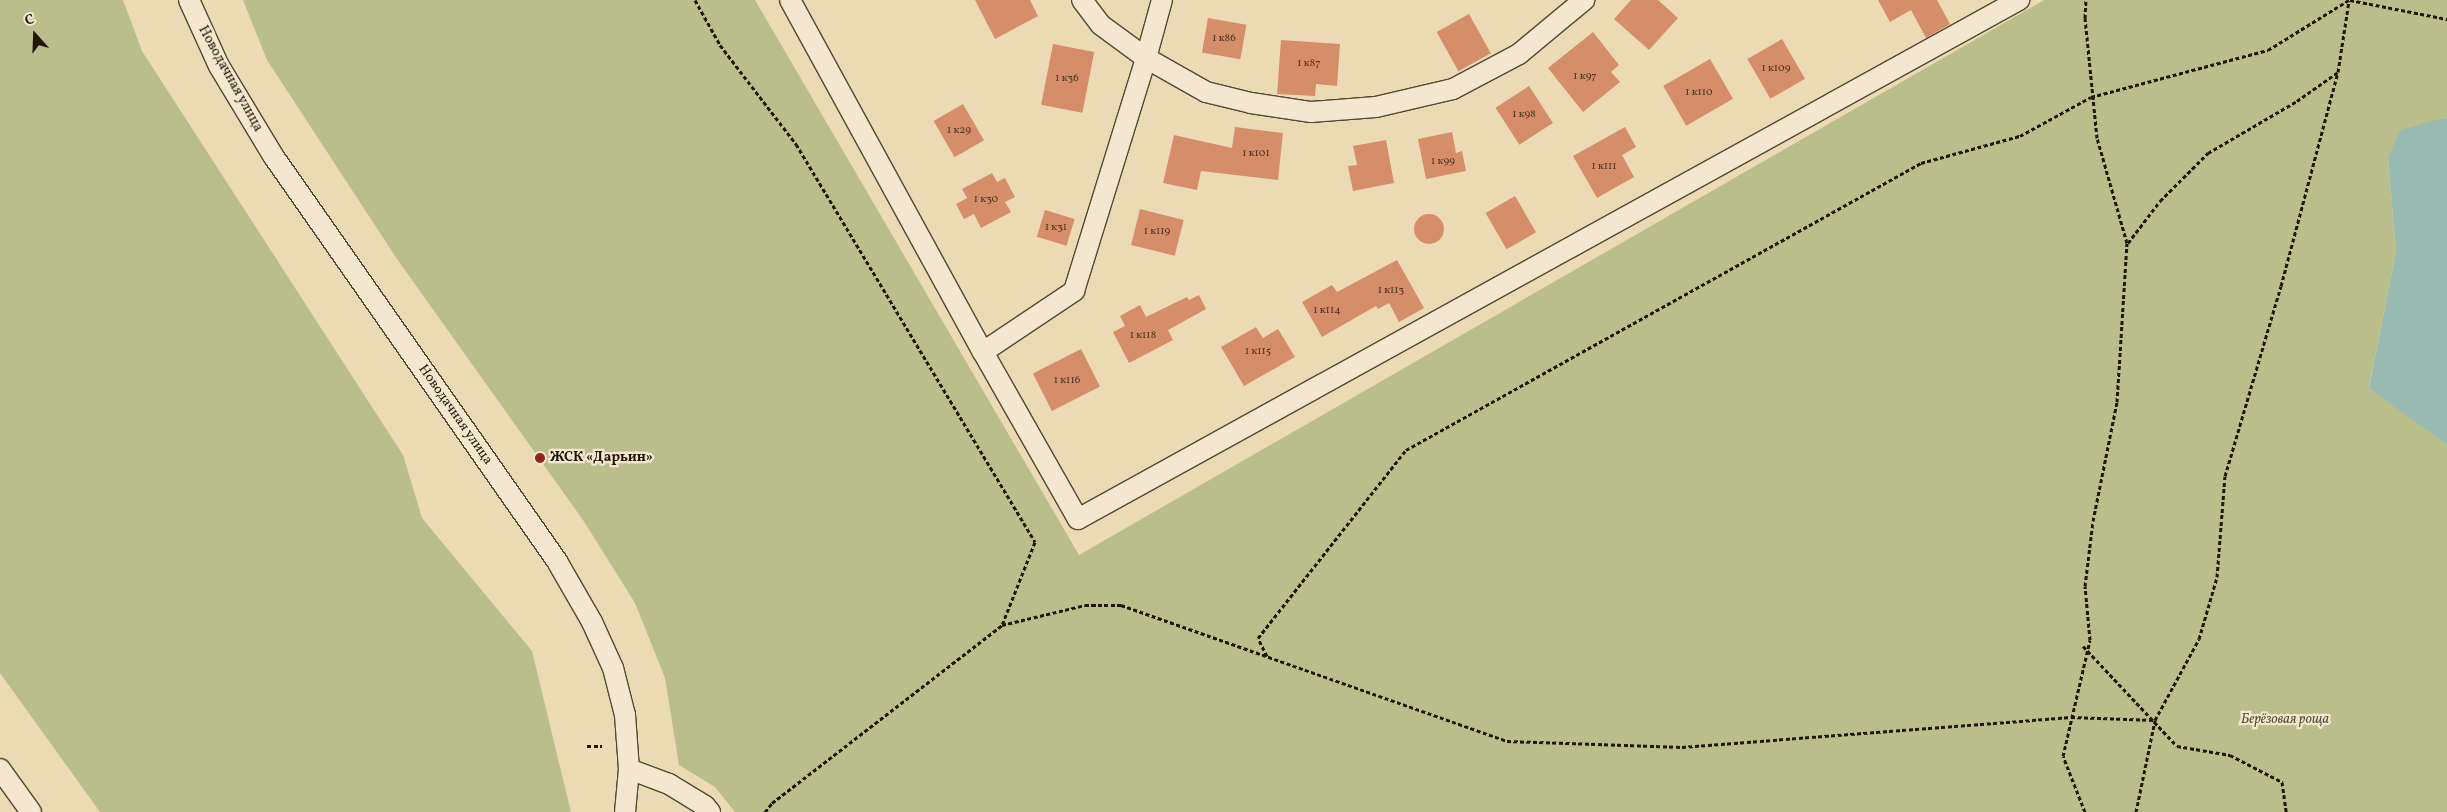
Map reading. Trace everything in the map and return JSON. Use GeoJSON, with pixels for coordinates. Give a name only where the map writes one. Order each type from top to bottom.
{"type":"FeatureCollection","features":[{"type":"Feature","properties":{"kind":"street","name":"Новодачная улица"},"geometry":{"type":"LineString","coordinates":[[189,0],[219,66],[269,150],[558,563],[592,622],[613,668],[625,715],[629,769],[624,812]]}},
{"type":"Feature","properties":{"kind":"street"},"geometry":{"type":"LineString","coordinates":[[790,0],[983,352],[1078,518],[2019,0]]}},
{"type":"Feature","properties":{"kind":"street"},"geometry":{"type":"LineString","coordinates":[[1082,0],[1101,25],[1146,58],[1206,92],[1311,112],[1376,107],[1453,89],[1519,54],[1584,0]]}},
{"type":"Feature","properties":{"kind":"street"},"geometry":{"type":"LineString","coordinates":[[983,352],[1074,291],[1162,0]]}},
{"type":"Feature","properties":{"kind":"street"},"geometry":{"type":"LineString","coordinates":[[0,769],[31,812]]}},
{"type":"Feature","properties":{"kind":"street"},"geometry":{"type":"LineString","coordinates":[[629,769],[669,784],[705,806],[710,812]]}},
{"type":"Feature","properties":{"kind":"path"},"geometry":{"type":"LineString","coordinates":[[695,0],[720,45],[796,144],[1035,542],[1002,625]]}},
{"type":"Feature","properties":{"kind":"path"},"geometry":{"type":"LineString","coordinates":[[2085,812],[2063,756],[2090,640],[2084,586],[2093,521],[2117,402],[2127,243],[2096,138],[2091,96],[2086,0]]}},
{"type":"Feature","properties":{"kind":"path"},"geometry":{"type":"LineString","coordinates":[[1267,657],[1258,638],[1406,450],[1921,164],[2020,136],[2091,96],[2268,50],[2350,0],[2447,19]]}},
{"type":"Feature","properties":{"kind":"path"},"geometry":{"type":"LineString","coordinates":[[2136,812],[2155,720],[2199,639],[2217,576],[2225,476],[2281,286],[2338,72],[2350,0]]}},
{"type":"Feature","properties":{"kind":"path"},"geometry":{"type":"LineString","coordinates":[[2127,243],[2160,201],[2208,153],[2297,101],[2338,72]]}},
{"type":"Feature","properties":{"kind":"path"},"geometry":{"type":"LineString","coordinates":[[765,812],[772,803],[1002,625],[1085,605],[1121,605],[1507,741],[1682,747],[2071,717],[2155,720]]}},
{"type":"Feature","properties":{"kind":"path"},"geometry":{"type":"LineString","coordinates":[[2083,646],[2155,720],[2177,746],[2230,755],[2282,782],[2286,812]]}},
{"type":"Feature","properties":{"kind":"path"},"geometry":{"type":"LineString","coordinates":[[587,746],[602,746]]}},
{"type":"Feature","properties":{"kind":"green space"},"geometry":{"type":"Polygon","coordinates":[[[0,0],[123,0],[142,51],[403,455],[422,518],[532,651],[571,812],[100,812],[0,673],[0,0]]]}},
{"type":"Feature","properties":{"kind":"green space","name":"Берёзовая роща"},"geometry":{"type":"Polygon","coordinates":[[[243,0],[755,0],[1079,555],[2044,0],[2447,0],[2447,119],[2444,118],[2388,158],[2396,251],[2369,387],[2447,445],[2447,812],[735,812],[715,787],[679,765],[665,678],[635,603],[583,520],[397,259],[267,60],[243,0]]]}},
{"type":"Feature","properties":{"kind":"water"},"geometry":{"type":"Polygon","coordinates":[[[2444,118],[2447,119],[2447,445],[2369,388],[2396,251],[2388,158],[2400,130],[2444,118]]]}},
{"type":"Feature","properties":{"kind":"building"},"geometry":{"type":"Polygon","coordinates":[[[975,0],[1030,0],[1038,16],[995,39],[975,0]]]}},
{"type":"Feature","properties":{"kind":"building"},"geometry":{"type":"Polygon","coordinates":[[[1631,0],[1658,0],[1678,18],[1649,50],[1614,19],[1631,0]]]}},
{"type":"Feature","properties":{"kind":"building"},"geometry":{"type":"Polygon","coordinates":[[[1878,0],[1937,0],[1950,24],[1926,38],[1911,10],[1890,22],[1878,0]]]}},
{"type":"Feature","properties":{"kind":"building"},"geometry":{"type":"Polygon","coordinates":[[[1469,14],[1491,53],[1458,71],[1437,32],[1469,14]]]}},
{"type":"Feature","properties":{"kind":"building"},"geometry":{"type":"Polygon","coordinates":[[[1208,18],[1246,25],[1240,59],[1202,52],[1208,18]]]}},
{"type":"Feature","properties":{"kind":"building"},"geometry":{"type":"Polygon","coordinates":[[[1593,32],[1619,65],[1611,72],[1620,82],[1583,112],[1548,68],[1593,32]]]}},
{"type":"Feature","properties":{"kind":"building"},"geometry":{"type":"Polygon","coordinates":[[[1782,39],[1805,79],[1770,99],[1747,59],[1782,39]]]}},
{"type":"Feature","properties":{"kind":"building"},"geometry":{"type":"Polygon","coordinates":[[[1281,40],[1340,44],[1337,86],[1316,84],[1315,96],[1277,94],[1281,40]]]}},
{"type":"Feature","properties":{"kind":"building"},"geometry":{"type":"Polygon","coordinates":[[[1053,44],[1094,52],[1082,113],[1041,105],[1053,44]]]}},
{"type":"Feature","properties":{"kind":"building"},"geometry":{"type":"Polygon","coordinates":[[[1710,59],[1733,99],[1686,126],[1663,86],[1710,59]]]}},
{"type":"Feature","properties":{"kind":"building"},"geometry":{"type":"Polygon","coordinates":[[[1529,86],[1553,123],[1519,145],[1495,108],[1529,86]]]}},
{"type":"Feature","properties":{"kind":"building"},"geometry":{"type":"Polygon","coordinates":[[[963,104],[984,140],[955,157],[934,121],[963,104]]]}},
{"type":"Feature","properties":{"kind":"building"},"geometry":{"type":"Polygon","coordinates":[[[1235,127],[1283,133],[1278,180],[1201,171],[1197,190],[1163,183],[1174,135],[1232,148],[1235,127]]]}},
{"type":"Feature","properties":{"kind":"building"},"geometry":{"type":"Polygon","coordinates":[[[1625,127],[1636,147],[1622,155],[1634,177],[1597,198],[1573,156],[1625,127]]]}},
{"type":"Feature","properties":{"kind":"building"},"geometry":{"type":"Polygon","coordinates":[[[1452,132],[1456,153],[1462,151],[1466,171],[1426,179],[1418,139],[1452,132]]]}},
{"type":"Feature","properties":{"kind":"building"},"geometry":{"type":"Polygon","coordinates":[[[1386,140],[1394,183],[1353,191],[1348,166],[1357,165],[1353,146],[1386,140]]]}},
{"type":"Feature","properties":{"kind":"building"},"geometry":{"type":"Polygon","coordinates":[[[992,173],[997,182],[1005,178],[1015,197],[1005,202],[1011,212],[981,228],[974,214],[964,219],[956,204],[967,198],[962,189],[992,173]]]}},
{"type":"Feature","properties":{"kind":"building"},"geometry":{"type":"Polygon","coordinates":[[[1515,196],[1536,232],[1507,249],[1486,213],[1515,196]]]}},
{"type":"Feature","properties":{"kind":"building"},"geometry":{"type":"Polygon","coordinates":[[[1140,209],[1184,220],[1175,256],[1131,245],[1140,209]]]}},
{"type":"Feature","properties":{"kind":"building"},"geometry":{"type":"Polygon","coordinates":[[[1045,210],[1075,219],[1066,246],[1037,237],[1045,210]]]}},
{"type":"Feature","properties":{"kind":"building"},"geometry":{"type":"Polygon","coordinates":[[[1429,214],[1440,218],[1444,229],[1440,240],[1429,244],[1418,240],[1414,229],[1418,218],[1429,214]]]}},
{"type":"Feature","properties":{"kind":"building"},"geometry":{"type":"Polygon","coordinates":[[[1397,260],[1424,308],[1399,322],[1389,303],[1378,309],[1376,306],[1322,337],[1302,302],[1332,285],[1337,292],[1397,260]]]}},
{"type":"Feature","properties":{"kind":"building"},"geometry":{"type":"Polygon","coordinates":[[[1199,295],[1206,309],[1168,330],[1173,340],[1129,363],[1113,332],[1125,326],[1120,316],[1140,305],[1146,317],[1187,297],[1189,300],[1199,295]]]}},
{"type":"Feature","properties":{"kind":"building"},"geometry":{"type":"Polygon","coordinates":[[[1256,327],[1263,338],[1278,329],[1295,357],[1244,386],[1221,347],[1256,327]]]}},
{"type":"Feature","properties":{"kind":"building"},"geometry":{"type":"Polygon","coordinates":[[[1081,349],[1100,386],[1052,411],[1033,374],[1081,349]]]}},
{"type":"Feature","properties":{"kind":"place","name":"ЖСК «Дарьин»"},"geometry":{"type":"Point","coordinates":[540,458]}}]}
